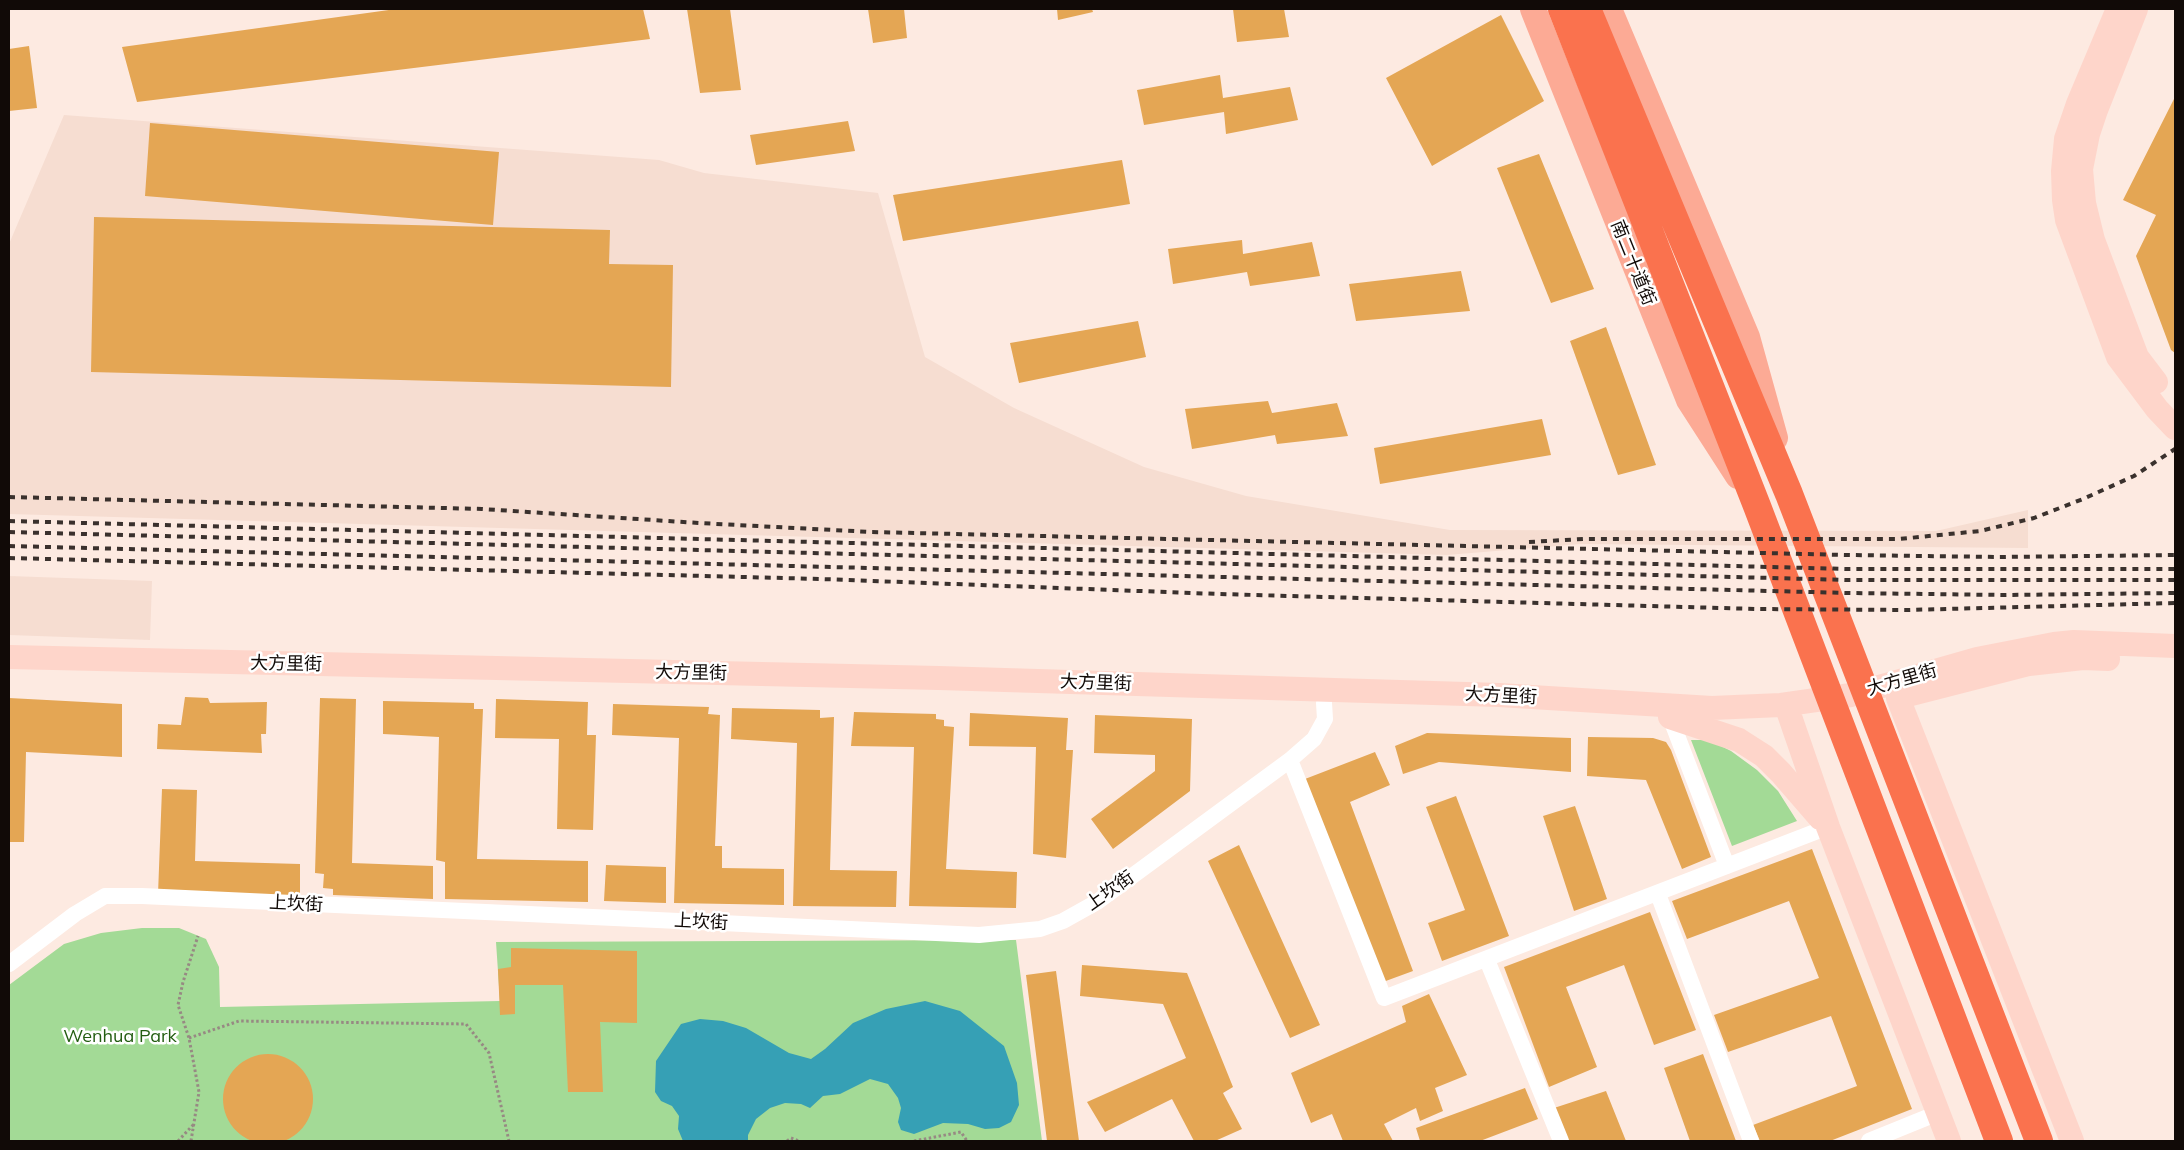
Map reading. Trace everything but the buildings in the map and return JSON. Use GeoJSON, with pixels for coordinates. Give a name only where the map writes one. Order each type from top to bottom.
{"type":"FeatureCollection","features":[{"type":"Feature","properties":{"kind":"highway"},"geometry":{"type":"LineString","coordinates":[[1562,9],[1757,506],[1999,1141]]}},
{"type":"Feature","properties":{"kind":"highway"},"geometry":{"type":"LineString","coordinates":[[1587,9],[1789,494],[2039,1141]]}},
{"type":"Feature","properties":{"kind":"main road","name":"南二十道街"},"geometry":{"type":"LineString","coordinates":[[1533,9],[1689,400],[1757,506]]}},
{"type":"Feature","properties":{"kind":"main road"},"geometry":{"type":"LineString","coordinates":[[1608,9],[1747,337],[1765,398],[1789,494]]}},
{"type":"Feature","properties":{"kind":"main road"},"geometry":{"type":"LineString","coordinates":[[2118,9],[2078,104],[2066,139],[2063,171],[2064,200],[2067,220],[2118,356],[2157,409],[2174,421]]}},
{"type":"Feature","properties":{"kind":"main road"},"geometry":{"type":"LineString","coordinates":[[2136,9],[2088,134],[2081,169],[2084,203],[2093,240],[2137,357],[2174,421]]}},
{"type":"Feature","properties":{"kind":"main road","name":"大方里街"},"geometry":{"type":"LineString","coordinates":[[9,666],[1324,703],[1741,719],[1851,695],[1977,659],[2047,645],[2074,642],[2175,646]]}},
{"type":"Feature","properties":{"kind":"main road","name":"大方里街"},"geometry":{"type":"LineString","coordinates":[[9,657],[939,678],[1499,695],[1712,708],[1788,710],[1898,698],[2021,666],[2051,661],[2083,658],[2175,661]]}},
{"type":"Feature","properties":{"kind":"main road"},"geometry":{"type":"LineString","coordinates":[[1898,698],[2072,1141]]}},
{"type":"Feature","properties":{"kind":"main road"},"geometry":{"type":"LineString","coordinates":[[1788,710],[1828,828],[1949,1141]]}},
{"type":"Feature","properties":{"kind":"main road"},"geometry":{"type":"LineString","coordinates":[[1670,717],[1739,740],[1764,756],[1828,828]]}},
{"type":"Feature","properties":{"kind":"street","name":"上坎街"},"geometry":{"type":"LineString","coordinates":[[9,964],[75,914],[105,896],[142,896],[979,935],[1040,929],[1063,921],[1097,902],[1290,760],[1314,739],[1325,719],[1324,703]]}},
{"type":"Feature","properties":{"kind":"street"},"geometry":{"type":"LineString","coordinates":[[1670,717],[1727,866]]}},
{"type":"Feature","properties":{"kind":"street"},"geometry":{"type":"LineString","coordinates":[[1290,760],[1384,998],[1828,828]]}},
{"type":"Feature","properties":{"kind":"street"},"geometry":{"type":"LineString","coordinates":[[1658,894],[1751,1141]]}},
{"type":"Feature","properties":{"kind":"street"},"geometry":{"type":"LineString","coordinates":[[1487,960],[1561,1141]]}},
{"type":"Feature","properties":{"kind":"street"},"geometry":{"type":"LineString","coordinates":[[1869,1141],[1938,1113]]}},
{"type":"Feature","properties":{"kind":"path"},"geometry":{"type":"LineString","coordinates":[[191,1141],[199,1092],[189,1038],[178,1005],[183,982],[198,936]]}},
{"type":"Feature","properties":{"kind":"path"},"geometry":{"type":"LineString","coordinates":[[189,1038],[238,1021],[466,1024],[490,1053],[509,1141]]}},
{"type":"Feature","properties":{"kind":"path"},"geometry":{"type":"LineString","coordinates":[[178,1141],[194,1124]]}},
{"type":"Feature","properties":{"kind":"path"},"geometry":{"type":"LineString","coordinates":[[914,1141],[960,1132],[967,1141]]}},
{"type":"Feature","properties":{"kind":"path"},"geometry":{"type":"LineString","coordinates":[[787,1141],[791,1138],[799,1141]]}},
{"type":"Feature","properties":{"kind":"shaded area"},"geometry":{"type":"Polygon","coordinates":[[[64,115],[659,160],[704,173],[878,193],[925,357],[1014,408],[1144,467],[1246,496],[1450,530],[1936,531],[2028,510],[2028,548],[1581,544],[1447,555],[9,514],[9,244],[64,115]]]}},
{"type":"Feature","properties":{"kind":"shaded area"},"geometry":{"type":"Polygon","coordinates":[[[9,576],[152,581],[150,640],[9,635],[9,576]]]}},
{"type":"Feature","properties":{"kind":"green space"},"geometry":{"type":"Polygon","coordinates":[[[1691,740],[1709,740],[1731,751],[1757,770],[1778,791],[1797,821],[1732,846],[1691,740]]]}},
{"type":"Feature","properties":{"kind":"green space","name":"Wenhua Park"},"geometry":{"type":"Polygon","coordinates":[[[142,928],[179,928],[206,939],[219,967],[220,1007],[500,1001],[496,942],[1016,940],[1042,1141],[9,1141],[9,985],[64,944],[101,933],[142,928]]]}},
{"type":"Feature","properties":{"kind":"water"},"geometry":{"type":"Polygon","coordinates":[[[925,1001],[960,1011],[1004,1046],[1017,1083],[1019,1105],[1011,1122],[999,1128],[985,1129],[968,1124],[943,1123],[914,1134],[901,1130],[898,1122],[901,1108],[898,1098],[888,1084],[870,1079],[840,1094],[823,1096],[810,1108],[801,1104],[785,1103],[770,1108],[756,1119],[748,1135],[748,1141],[683,1141],[678,1129],[679,1116],[672,1106],[661,1101],[655,1092],[656,1061],[681,1024],[700,1019],[723,1021],[746,1028],[789,1053],[811,1059],[825,1049],[853,1023],[886,1009],[925,1001]]]}},
{"type":"Feature","properties":{"kind":"railway"},"geometry":{"type":"LineString","coordinates":[[1529,542],[1583,539],[1899,539],[1980,531],[2034,518],[2083,499],[2134,476],[2175,449]]}},
{"type":"Feature","properties":{"kind":"railway"},"geometry":{"type":"LineString","coordinates":[[9,497],[482,509],[872,532],[1847,555],[1999,557],[2175,555]]}},
{"type":"Feature","properties":{"kind":"railway"},"geometry":{"type":"LineString","coordinates":[[9,521],[1847,569],[2175,569]]}},
{"type":"Feature","properties":{"kind":"railway"},"geometry":{"type":"LineString","coordinates":[[9,532],[1848,580],[2175,580]]}},
{"type":"Feature","properties":{"kind":"railway"},"geometry":{"type":"LineString","coordinates":[[9,546],[1849,593],[2005,595],[2175,593]]}},
{"type":"Feature","properties":{"kind":"railway"},"geometry":{"type":"LineString","coordinates":[[9,558],[821,579],[1219,594],[1758,609],[1907,610],[2175,603]]}}]}
